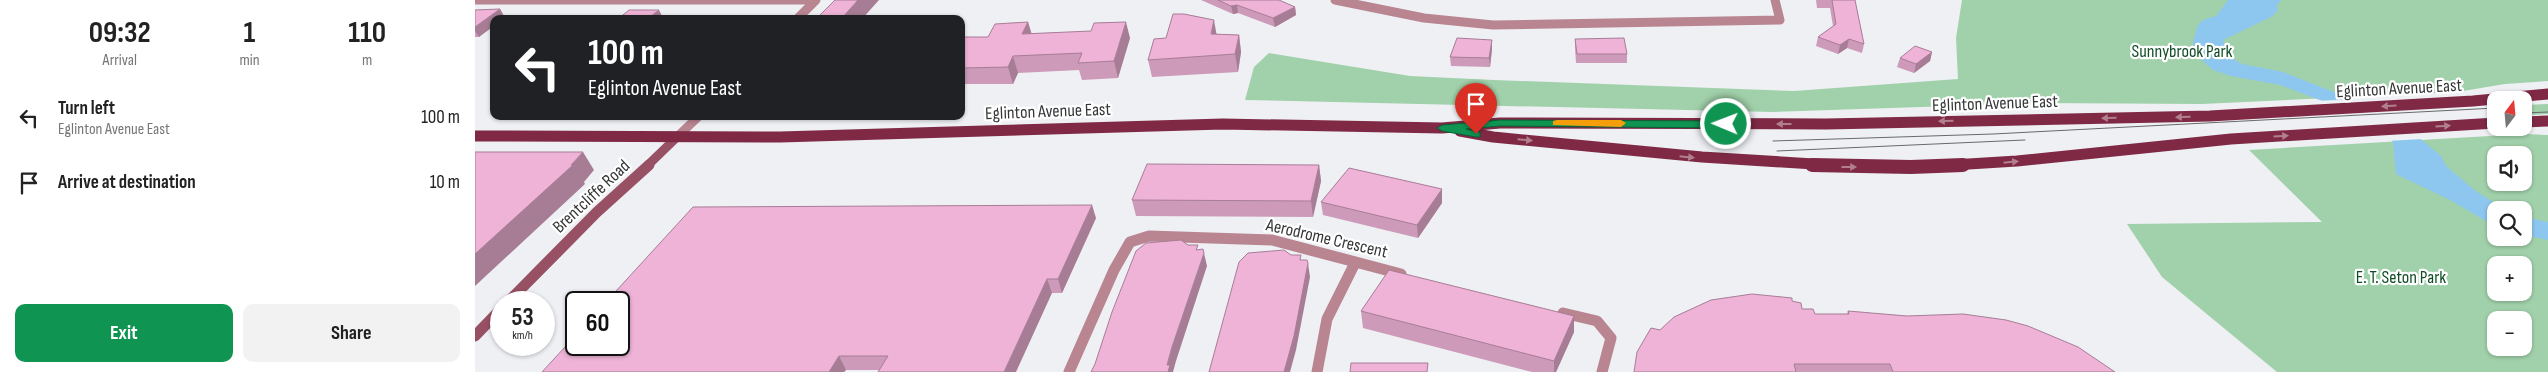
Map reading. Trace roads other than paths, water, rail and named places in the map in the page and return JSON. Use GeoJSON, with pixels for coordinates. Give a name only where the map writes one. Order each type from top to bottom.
{"type":"FeatureCollection","features":[{"type":"Feature","properties":{"kind":"main road","name":"Eglinton Avenue East"},"geometry":{"type":"LineString","coordinates":[[475,136],[780,136],[1223,124],[1442,128],[1500,123],[1826,124],[2209,116],[2473,101],[2548,94]]}},
{"type":"Feature","properties":{"kind":"main road"},"geometry":{"type":"LineString","coordinates":[[2533,122],[2548,121]]}},
{"type":"Feature","properties":{"kind":"main road","name":"Eglinton Avenue East"},"geometry":{"type":"LineString","coordinates":[[1442,128],[1493,137],[1810,167],[1914,167],[1994,164],[2232,139],[2487,124]]}},
{"type":"Feature","properties":{"kind":"street"},"geometry":{"type":"LineString","coordinates":[[475,0],[805,0]]}},
{"type":"Feature","properties":{"kind":"street"},"geometry":{"type":"LineString","coordinates":[[801,15],[816,0]]}},
{"type":"Feature","properties":{"kind":"street"},"geometry":{"type":"LineString","coordinates":[[1335,0],[1380,13],[1481,25],[1780,20],[1775,0]]}},
{"type":"Feature","properties":{"kind":"street","name":"Brentcliffe Road"},"geometry":{"type":"LineString","coordinates":[[519,291],[597,212],[695,120]]}},
{"type":"Feature","properties":{"kind":"street","name":"Aerodrome Crescent"},"geometry":{"type":"LineString","coordinates":[[1069,372],[1114,270],[1130,242],[1149,236],[1272,240],[1414,277]]}},
{"type":"Feature","properties":{"kind":"street"},"geometry":{"type":"LineString","coordinates":[[1317,372],[1327,319],[1355,263]]}},
{"type":"Feature","properties":{"kind":"street"},"geometry":{"type":"LineString","coordinates":[[1549,310],[1597,321],[1611,338],[1602,372]]}},
{"type":"Feature","properties":{"kind":"street"},"geometry":{"type":"LineString","coordinates":[[475,336],[490,320]]}},
{"type":"Feature","properties":{"kind":"water"},"geometry":{"type":"Polygon","coordinates":[[[2228,0],[2282,0],[2277,4],[2278,11],[2271,17],[2223,40],[2228,56],[2242,64],[2283,72],[2374,108],[2406,127],[2440,155],[2447,167],[2477,192],[2492,201],[2487,201],[2487,222],[2450,200],[2396,174],[2393,142],[2362,116],[2280,85],[2231,76],[2213,70],[2194,53],[2193,42],[2198,25],[2203,20],[2216,16],[2228,0]]]}},
{"type":"Feature","properties":{"kind":"water"},"geometry":{"type":"Polygon","coordinates":[[[2532,219],[2548,222],[2548,240],[2532,237],[2532,219]]]}},
{"type":"Feature","properties":{"kind":"tram line"},"geometry":{"type":"LineString","coordinates":[[1773,141],[1993,134],[2487,108]]}},
{"type":"Feature","properties":{"kind":"tram line"},"geometry":{"type":"LineString","coordinates":[[2533,113],[2548,112]]}},
{"type":"Feature","properties":{"kind":"tram line"},"geometry":{"type":"LineString","coordinates":[[1777,151],[2025,140]]}},
{"type":"Feature","properties":{"kind":"park label","name":"Sunnybrook Park"},"geometry":{"type":"Point","coordinates":[2182,51]}},
{"type":"Feature","properties":{"kind":"park label","name":"E. T. Seton Park"},"geometry":{"type":"Point","coordinates":[2401,277]}}]}
